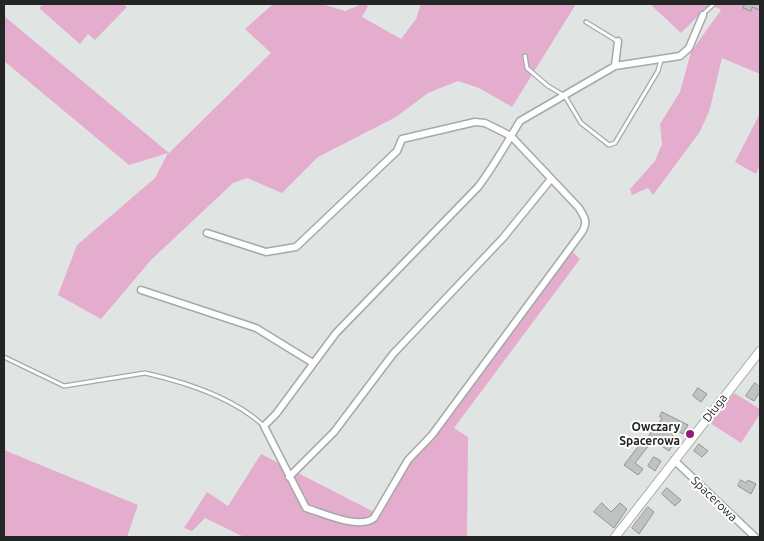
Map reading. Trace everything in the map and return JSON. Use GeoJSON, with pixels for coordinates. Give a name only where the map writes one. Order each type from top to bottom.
{"type":"FeatureCollection","features":[{"type":"Feature","properties":{"kind":"street"},"geometry":{"type":"LineString","coordinates":[[208,233],[266,252],[290,249],[303,241],[398,151],[402,139],[480,121],[511,136],[582,213],[586,222],[582,232],[432,435],[408,460],[374,518],[362,523],[353,522],[306,508],[264,426],[276,414],[336,334],[478,187],[493,166],[511,136],[520,121],[615,66],[680,56],[689,48],[703,15]]}},
{"type":"Feature","properties":{"kind":"street"},"geometry":{"type":"LineString","coordinates":[[615,66],[618,41]]}},
{"type":"Feature","properties":{"kind":"street"},"geometry":{"type":"LineString","coordinates":[[289,477],[334,432],[392,354],[503,238],[551,179]]}},
{"type":"Feature","properties":{"kind":"street"},"geometry":{"type":"LineString","coordinates":[[141,290],[256,328],[313,363]]}},
{"type":"Feature","properties":{"kind":"street","name":"Długa"},"geometry":{"type":"LineString","coordinates":[[615,537],[760,351]]}},
{"type":"Feature","properties":{"kind":"street","name":"Spacerowa"},"geometry":{"type":"LineString","coordinates":[[674,460],[755,537]]}},
{"type":"Feature","properties":{"kind":"lane"},"geometry":{"type":"LineString","coordinates":[[703,15],[714,4]]}},
{"type":"Feature","properties":{"kind":"lane"},"geometry":{"type":"LineString","coordinates":[[586,22],[618,41]]}},
{"type":"Feature","properties":{"kind":"lane"},"geometry":{"type":"LineString","coordinates":[[525,56],[527,68],[548,86],[565,96],[581,123],[609,145],[615,143],[658,72],[661,60]]}},
{"type":"Feature","properties":{"kind":"lane"},"geometry":{"type":"LineString","coordinates":[[4,357],[64,386],[145,372],[205,392],[248,414],[264,426]]}},
{"type":"Feature","properties":{"kind":"shaded area"},"geometry":{"type":"Polygon","coordinates":[[[43,4],[123,4],[127,7],[95,40],[88,34],[80,44],[39,8],[43,4]]]}},
{"type":"Feature","properties":{"kind":"shaded area"},"geometry":{"type":"Polygon","coordinates":[[[273,4],[322,4],[345,11],[362,4],[368,6],[362,17],[401,39],[416,19],[421,4],[576,4],[512,107],[479,88],[458,81],[428,93],[396,117],[318,157],[282,193],[247,178],[233,183],[151,260],[101,319],[58,295],[77,245],[155,178],[168,153],[129,165],[4,61],[4,16],[169,153],[271,53],[245,29],[273,4]]]}},
{"type":"Feature","properties":{"kind":"shaded area"},"geometry":{"type":"Polygon","coordinates":[[[650,4],[710,4],[681,33],[650,4]]]}},
{"type":"Feature","properties":{"kind":"shaded area"},"geometry":{"type":"Polygon","coordinates":[[[711,4],[760,4],[760,74],[722,58],[709,112],[699,133],[653,195],[648,188],[632,195],[630,189],[655,161],[662,144],[660,124],[680,92],[691,52],[721,10],[711,4]]]}},
{"type":"Feature","properties":{"kind":"shaded area"},"geometry":{"type":"Polygon","coordinates":[[[760,113],[760,165],[756,174],[735,162],[760,113]]]}},
{"type":"Feature","properties":{"kind":"shaded area"},"geometry":{"type":"Polygon","coordinates":[[[570,249],[580,259],[454,428],[468,437],[467,537],[244,537],[205,518],[192,531],[184,528],[207,492],[228,506],[261,454],[374,512],[570,249]]]}},
{"type":"Feature","properties":{"kind":"shaded area"},"geometry":{"type":"Polygon","coordinates":[[[734,393],[760,409],[760,414],[741,443],[710,423],[734,393]]]}},
{"type":"Feature","properties":{"kind":"shaded area"},"geometry":{"type":"Polygon","coordinates":[[[4,450],[138,505],[127,537],[4,537],[4,450]]]}},
{"type":"Feature","properties":{"kind":"building"},"geometry":{"type":"Polygon","coordinates":[[[745,4],[760,4],[760,10],[752,7],[751,11],[743,8],[745,4]]]}},
{"type":"Feature","properties":{"kind":"building"},"geometry":{"type":"Polygon","coordinates":[[[755,383],[760,387],[760,392],[754,401],[746,396],[755,383]]]}},
{"type":"Feature","properties":{"kind":"building"},"geometry":{"type":"Polygon","coordinates":[[[698,388],[707,394],[701,402],[693,396],[698,388]]]}},
{"type":"Feature","properties":{"kind":"building"},"geometry":{"type":"Polygon","coordinates":[[[662,412],[688,425],[683,434],[676,430],[671,438],[675,442],[669,451],[653,440],[635,463],[643,469],[638,475],[624,465],[644,439],[646,440],[651,432],[653,433],[662,418],[660,417],[662,412]]]}},
{"type":"Feature","properties":{"kind":"building"},"geometry":{"type":"Polygon","coordinates":[[[699,444],[708,451],[702,457],[694,451],[699,444]]]}},
{"type":"Feature","properties":{"kind":"building"},"geometry":{"type":"Polygon","coordinates":[[[654,457],[661,461],[655,471],[648,466],[654,457]]]}},
{"type":"Feature","properties":{"kind":"building"},"geometry":{"type":"Polygon","coordinates":[[[741,480],[746,483],[748,480],[756,484],[751,494],[738,486],[741,480]]]}},
{"type":"Feature","properties":{"kind":"building"},"geometry":{"type":"Polygon","coordinates":[[[667,488],[681,500],[675,506],[662,494],[667,488]]]}},
{"type":"Feature","properties":{"kind":"building"},"geometry":{"type":"Polygon","coordinates":[[[602,503],[611,512],[620,503],[627,509],[614,528],[594,512],[602,503]]]}},
{"type":"Feature","properties":{"kind":"building"},"geometry":{"type":"Polygon","coordinates":[[[648,507],[654,512],[639,534],[632,528],[648,507]]]}},
{"type":"Feature","properties":{"kind":"place","name":"Owczary Spacerowa"},"geometry":{"type":"Point","coordinates":[690,434]}}]}
